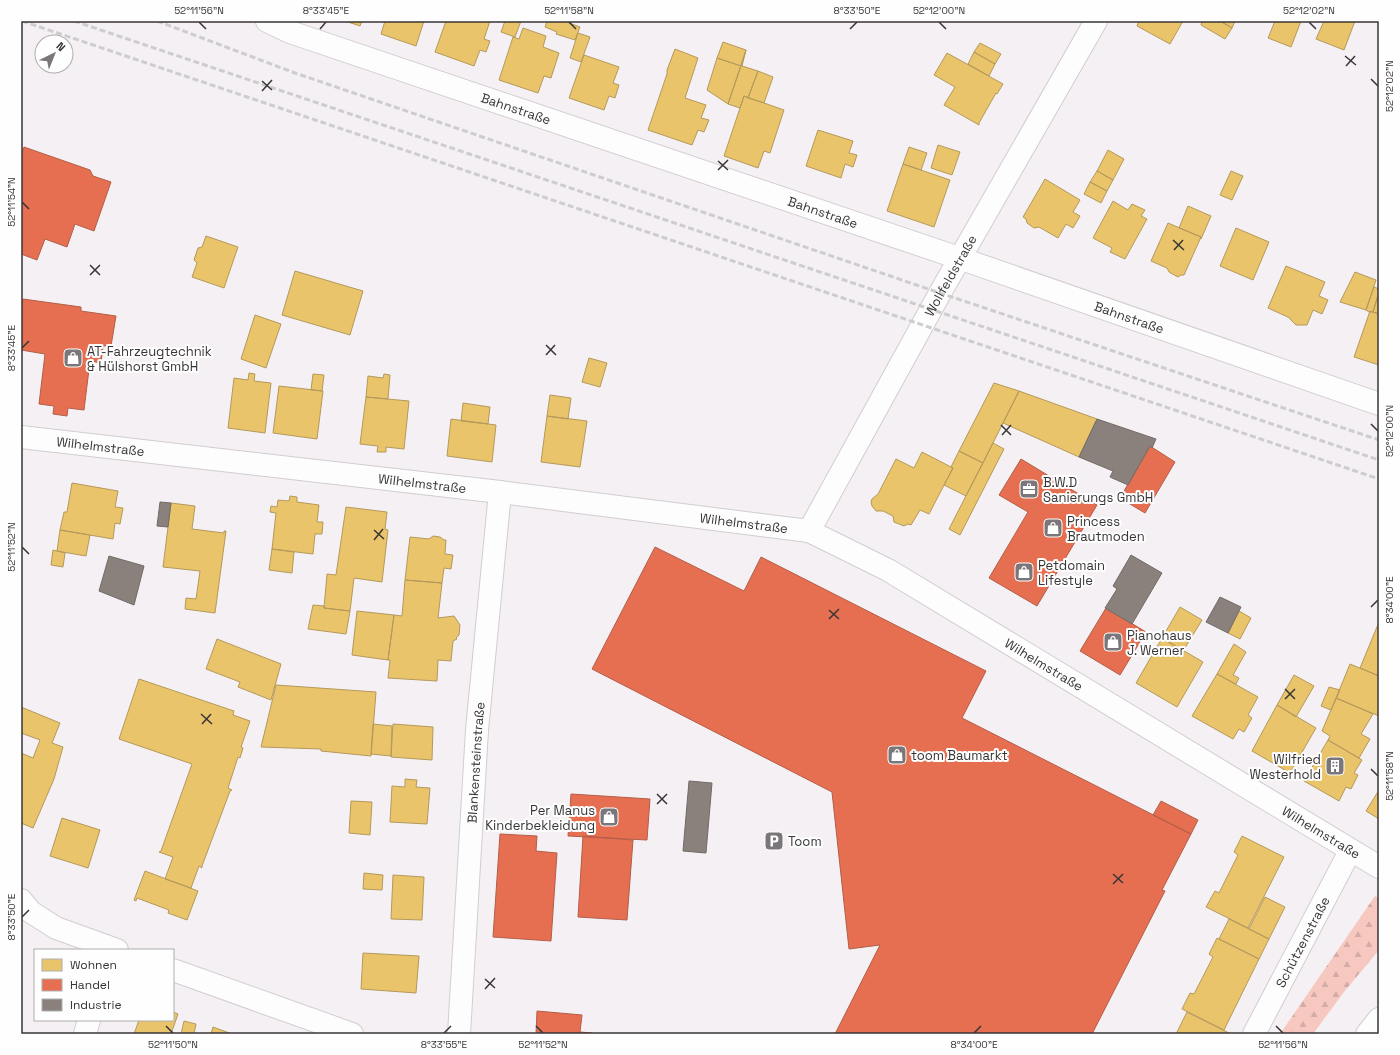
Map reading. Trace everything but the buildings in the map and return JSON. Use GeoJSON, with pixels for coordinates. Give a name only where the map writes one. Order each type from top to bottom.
{"type":"FeatureCollection","features":[{"type":"Feature","properties":{"kind":"street","name":"Bahnstraße"},"geometry":{"type":"LineString","coordinates":[[267,21],[297,34],[959,258],[1379,404]]}},
{"type":"Feature","properties":{"kind":"street","name":"Wollfeldstraße"},"geometry":{"type":"LineString","coordinates":[[809,531],[959,258],[1096,21]]}},
{"type":"Feature","properties":{"kind":"street","name":"Wilhelmstraße"},"geometry":{"type":"LineString","coordinates":[[21,437],[500,492],[809,531],[888,570],[1350,851],[1379,867]]}},
{"type":"Feature","properties":{"kind":"street","name":"Blankensteinstraße"},"geometry":{"type":"LineString","coordinates":[[459,1034],[477,730],[500,492]]}},
{"type":"Feature","properties":{"kind":"street","name":"Schützenstraße"},"geometry":{"type":"LineString","coordinates":[[1254,1034],[1350,851]]}},
{"type":"Feature","properties":{"kind":"street"},"geometry":{"type":"LineString","coordinates":[[21,900],[31,912],[56,928],[112,949]]}},
{"type":"Feature","properties":{"kind":"street"},"geometry":{"type":"LineString","coordinates":[[174,970],[352,1034]]}},
{"type":"Feature","properties":{"kind":"street"},"geometry":{"type":"LineString","coordinates":[[1367,1034],[1379,1019]]}},
{"type":"Feature","properties":{"kind":"street"},"geometry":{"type":"LineString","coordinates":[[85,1034],[89,1021]]}},
{"type":"Feature","properties":{"kind":"green space"},"geometry":{"type":"Polygon","coordinates":[[[1375,896],[1379,898],[1379,950],[1344,992],[1313,1034],[1280,1034],[1375,896]]]}},
{"type":"Feature","properties":{"kind":"railway"},"geometry":{"type":"LineString","coordinates":[[22,21],[1379,479]]}},
{"type":"Feature","properties":{"kind":"railway"},"geometry":{"type":"LineString","coordinates":[[74,21],[1379,460]]}},
{"type":"Feature","properties":{"kind":"railway"},"geometry":{"type":"LineString","coordinates":[[157,21],[295,73],[940,293],[1379,440]]}},
{"type":"Feature","properties":{"kind":"place","name":"AT-Fahrzeugtechnik & Hülshorst GmbH"},"geometry":{"type":"Point","coordinates":[73,358]}},
{"type":"Feature","properties":{"kind":"place","name":"B.W.D Sanierungs GmbH"},"geometry":{"type":"Point","coordinates":[1029,489]}},
{"type":"Feature","properties":{"kind":"place","name":"Princess Brautmoden"},"geometry":{"type":"Point","coordinates":[1053,528]}},
{"type":"Feature","properties":{"kind":"place","name":"Petdomain Lifestyle"},"geometry":{"type":"Point","coordinates":[1024,572]}},
{"type":"Feature","properties":{"kind":"place","name":"Pianohaus J. Werner"},"geometry":{"type":"Point","coordinates":[1113,642]}},
{"type":"Feature","properties":{"kind":"place","name":"toom Baumarkt"},"geometry":{"type":"Point","coordinates":[897,755]}},
{"type":"Feature","properties":{"kind":"place","name":"Wilfried Westerhold"},"geometry":{"type":"Point","coordinates":[1335,766]}},
{"type":"Feature","properties":{"kind":"place","name":"Per Manus Kinderbekleidung"},"geometry":{"type":"Point","coordinates":[609,817]}},
{"type":"Feature","properties":{"kind":"place","name":"Toom"},"geometry":{"type":"Point","coordinates":[774,841]}}]}
